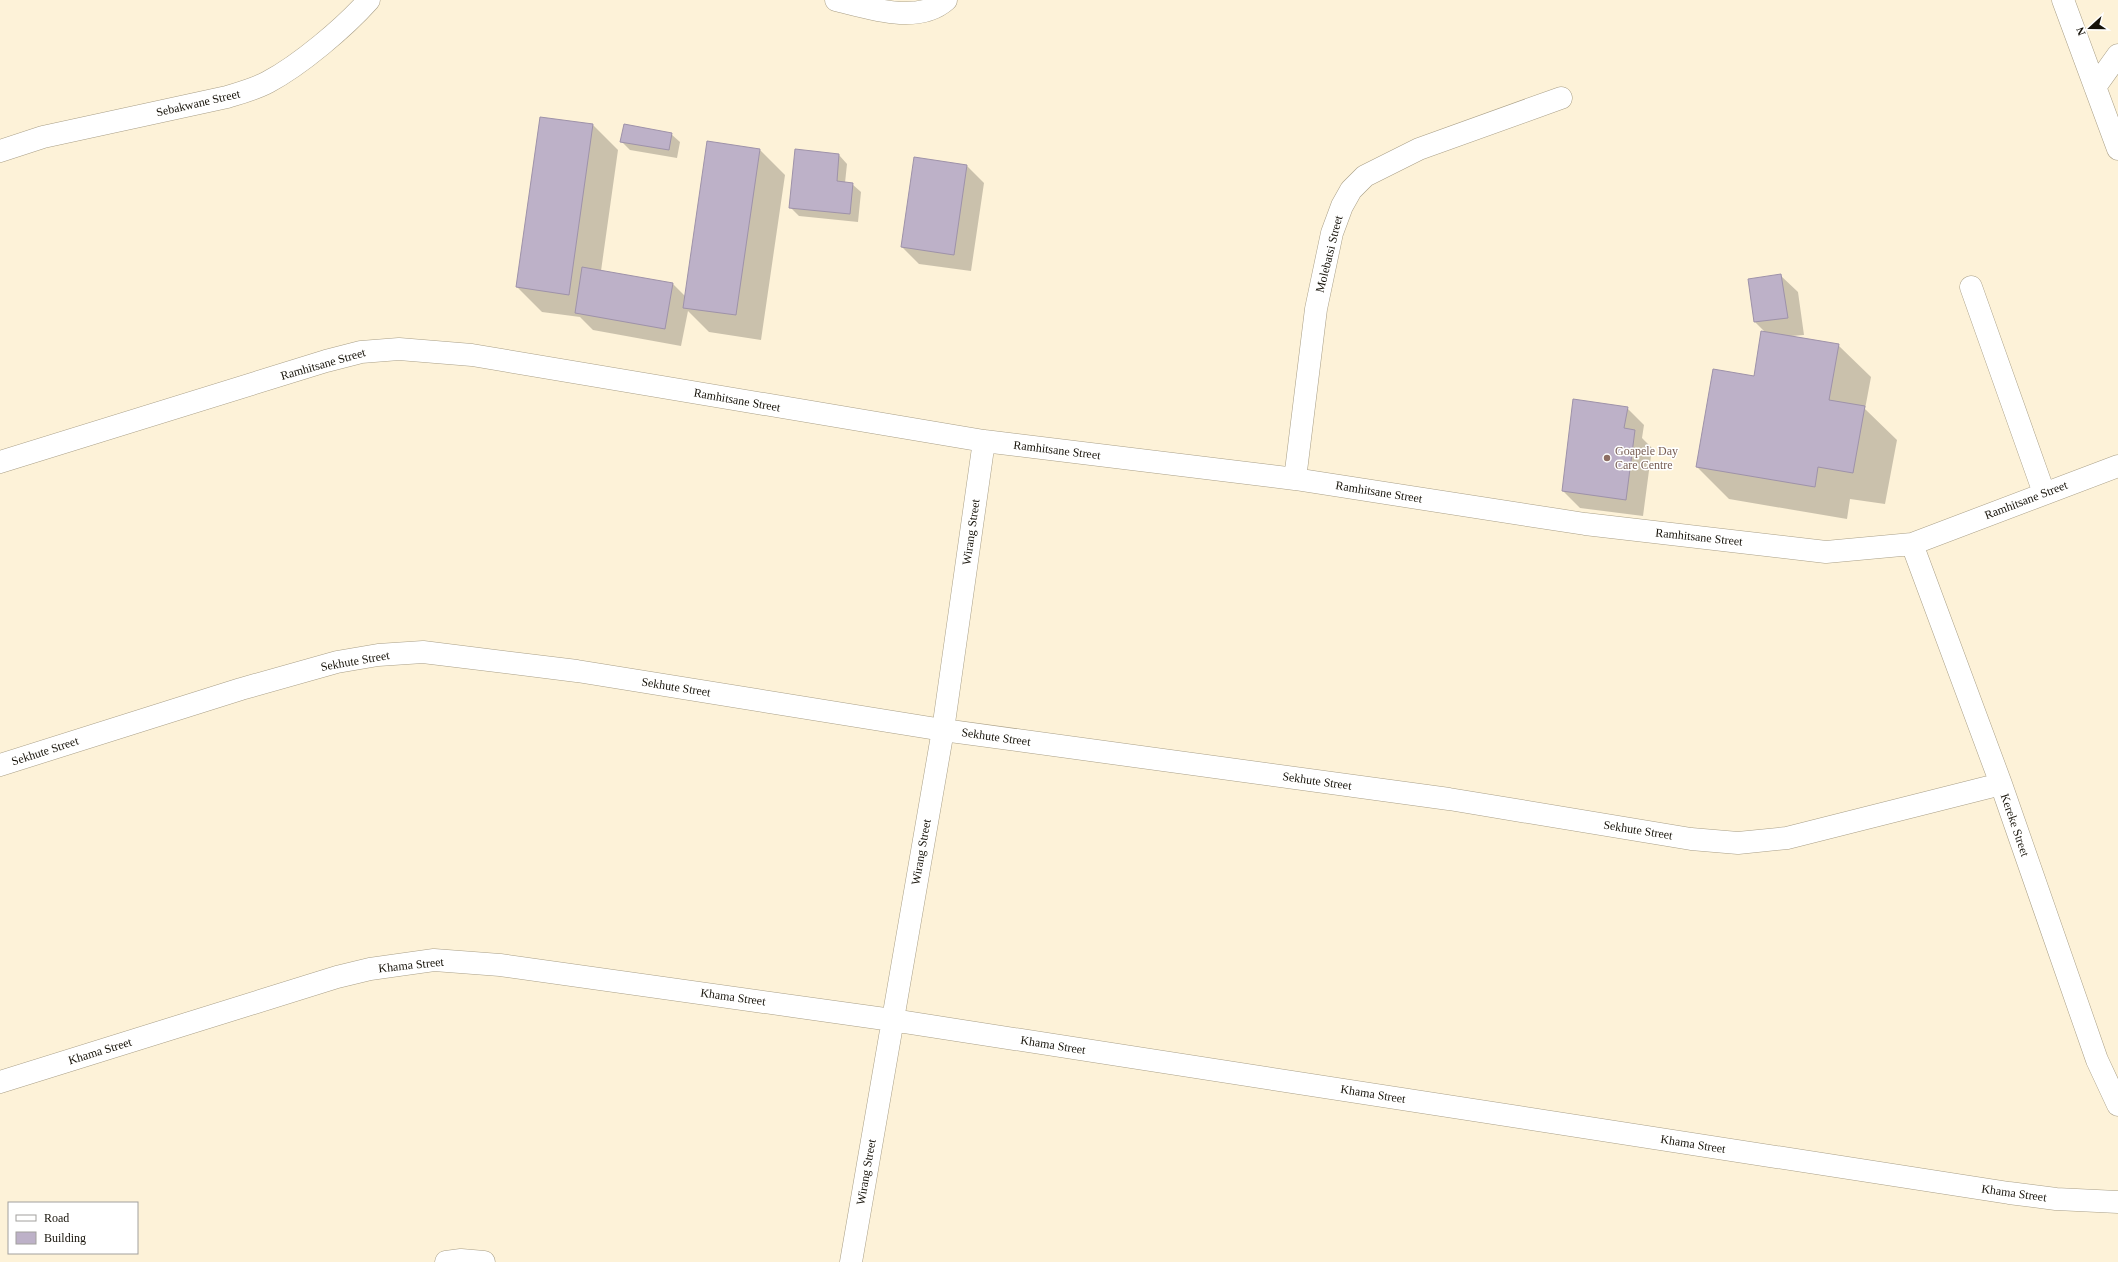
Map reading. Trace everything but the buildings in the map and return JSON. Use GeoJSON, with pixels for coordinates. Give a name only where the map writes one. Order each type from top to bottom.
{"type":"FeatureCollection","features":[{"type":"Feature","properties":{"kind":"street","name":"Sebakwane Street"},"geometry":{"type":"LineString","coordinates":[[0,151],[43,137],[227,97],[254,88],[268,82],[290,68],[319,46],[368,0]]}},
{"type":"Feature","properties":{"kind":"street"},"geometry":{"type":"LineString","coordinates":[[836,0],[861,6],[916,14],[929,11],[946,0]]}},
{"type":"Feature","properties":{"kind":"street"},"geometry":{"type":"LineString","coordinates":[[2063,0],[2118,148]]}},
{"type":"Feature","properties":{"kind":"street"},"geometry":{"type":"LineString","coordinates":[[2095,87],[2118,55]]}},
{"type":"Feature","properties":{"kind":"street","name":"Molebatsi Street"},"geometry":{"type":"LineString","coordinates":[[1295,479],[1316,309],[1332,233],[1342,206],[1351,190],[1365,176],[1419,149],[1561,98]]}},
{"type":"Feature","properties":{"kind":"street"},"geometry":{"type":"LineString","coordinates":[[1971,287],[2044,493]]}},
{"type":"Feature","properties":{"kind":"street","name":"Ramhitsane Street"},"geometry":{"type":"LineString","coordinates":[[0,462],[326,361],[361,352],[399,349],[472,355],[984,441],[1295,479],[1584,524],[1819,551],[1912,544],[2118,466]]}},
{"type":"Feature","properties":{"kind":"street","name":"Wirang Street"},"geometry":{"type":"LineString","coordinates":[[851,1262],[943,730],[984,441]]}},
{"type":"Feature","properties":{"kind":"street","name":"Kereke Street"},"geometry":{"type":"LineString","coordinates":[[1912,544],[2001,784],[2097,1060],[2118,1105]]}},
{"type":"Feature","properties":{"kind":"street","name":"Sekhute Street"},"geometry":{"type":"LineString","coordinates":[[0,765],[241,689],[337,662],[378,655],[423,652],[577,671],[943,730],[1449,800],[1691,839],[1738,843],[1787,838],[2001,784]]}},
{"type":"Feature","properties":{"kind":"street","name":"Khama Street"},"geometry":{"type":"LineString","coordinates":[[0,1082],[337,977],[370,969],[434,960],[500,965],[892,1020],[2009,1193],[2056,1199],[2118,1202]]}},
{"type":"Feature","properties":{"kind":"street"},"geometry":{"type":"LineString","coordinates":[[446,1262],[461,1260],[484,1262]]}},
{"type":"Feature","properties":{"kind":"place","name":"Goapele Day Care Centre"},"geometry":{"type":"Point","coordinates":[1607,458]}}]}
